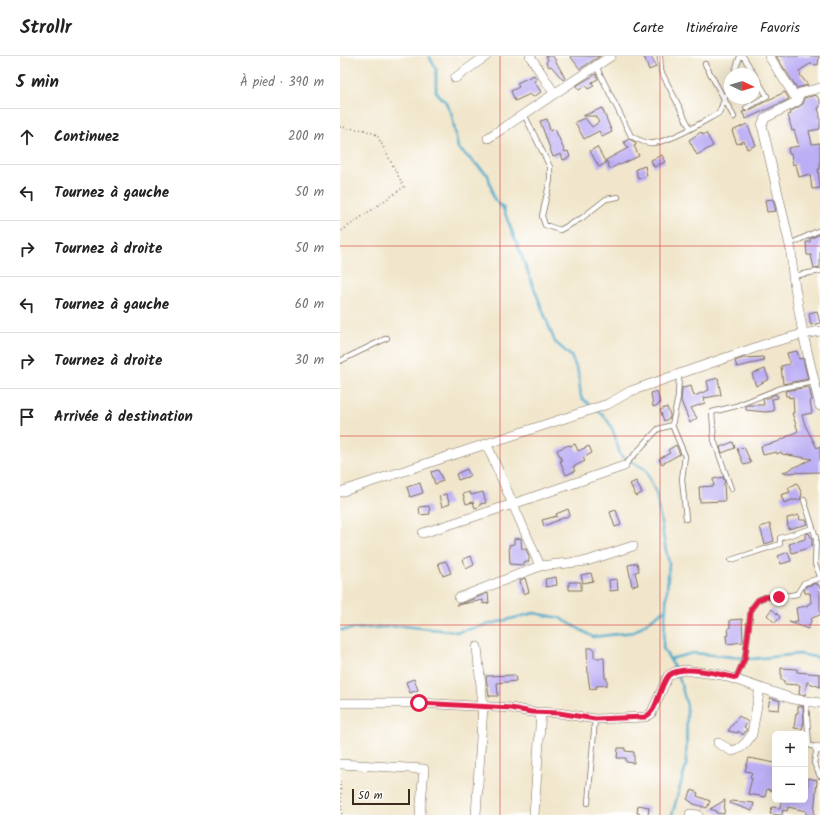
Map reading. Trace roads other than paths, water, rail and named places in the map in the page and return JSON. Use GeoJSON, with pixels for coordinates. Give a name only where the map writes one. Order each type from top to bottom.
{"type":"FeatureCollection","features":[{"type":"Feature","properties":{"kind":"street"},"geometry":{"type":"LineString","coordinates":[[455,78],[486,56]]}},
{"type":"Feature","properties":{"kind":"street"},"geometry":{"type":"LineString","coordinates":[[530,56],[554,93]]}},
{"type":"Feature","properties":{"kind":"street"},"geometry":{"type":"LineString","coordinates":[[769,56],[794,95],[798,97]]}},
{"type":"Feature","properties":{"kind":"street"},"geometry":{"type":"LineString","coordinates":[[488,138],[609,57]]}},
{"type":"Feature","properties":{"kind":"street"},"geometry":{"type":"LineString","coordinates":[[820,88],[800,93],[798,101],[765,118],[762,125],[790,244],[793,276],[803,334],[820,406]]}},
{"type":"Feature","properties":{"kind":"street"},"geometry":{"type":"LineString","coordinates":[[340,492],[487,445],[608,404],[631,391],[766,344],[820,331]]}},
{"type":"Feature","properties":{"kind":"street"},"geometry":{"type":"LineString","coordinates":[[487,445],[540,566]]}},
{"type":"Feature","properties":{"kind":"street"},"geometry":{"type":"LineString","coordinates":[[423,533],[624,466]]}},
{"type":"Feature","properties":{"kind":"street"},"geometry":{"type":"LineString","coordinates":[[459,598],[540,566],[587,561],[633,546]]}},
{"type":"Feature","properties":{"kind":"street"},"geometry":{"type":"LineString","coordinates":[[476,815],[483,706],[477,647]]}},
{"type":"Feature","properties":{"kind":"street"},"geometry":{"type":"LineString","coordinates":[[340,703],[419,703],[483,706],[511,708],[531,712],[559,713],[595,719],[645,717],[651,714],[668,676],[675,672],[684,670],[722,674],[793,699],[820,704]]}},
{"type":"Feature","properties":{"kind":"street"},"geometry":{"type":"LineString","coordinates":[[718,743],[732,751],[739,750],[748,740],[752,734],[760,688]]}},
{"type":"Feature","properties":{"kind":"street"},"geometry":{"type":"LineString","coordinates":[[534,815],[541,712]]}},
{"type":"Feature","properties":{"kind":"street"},"geometry":{"type":"LineString","coordinates":[[340,764],[424,769],[420,815]]}},
{"type":"Feature","properties":{"kind":"lane"},"geometry":{"type":"LineString","coordinates":[[660,56],[661,71],[690,128]]}},
{"type":"Feature","properties":{"kind":"lane"},"geometry":{"type":"LineString","coordinates":[[736,68],[741,56]]}},
{"type":"Feature","properties":{"kind":"lane"},"geometry":{"type":"LineString","coordinates":[[741,56],[750,68]]}},
{"type":"Feature","properties":{"kind":"lane"},"geometry":{"type":"LineString","coordinates":[[705,64],[724,99]]}},
{"type":"Feature","properties":{"kind":"lane"},"geometry":{"type":"LineString","coordinates":[[596,66],[631,136],[641,142],[654,143],[671,138],[719,113],[724,103]]}},
{"type":"Feature","properties":{"kind":"lane"},"geometry":{"type":"LineString","coordinates":[[760,84],[767,96],[760,100]]}},
{"type":"Feature","properties":{"kind":"lane"},"geometry":{"type":"LineString","coordinates":[[727,104],[734,117]]}},
{"type":"Feature","properties":{"kind":"lane"},"geometry":{"type":"LineString","coordinates":[[746,108],[753,104]]}},
{"type":"Feature","properties":{"kind":"lane"},"geometry":{"type":"LineString","coordinates":[[524,114],[550,167],[550,180],[542,216],[545,225],[560,230],[582,218],[606,199],[618,196]]}},
{"type":"Feature","properties":{"kind":"lane"},"geometry":{"type":"LineString","coordinates":[[790,244],[820,230]]}},
{"type":"Feature","properties":{"kind":"lane"},"geometry":{"type":"LineString","coordinates":[[793,276],[820,271]]}},
{"type":"Feature","properties":{"kind":"lane"},"geometry":{"type":"LineString","coordinates":[[340,361],[387,338]]}},
{"type":"Feature","properties":{"kind":"lane"},"geometry":{"type":"LineString","coordinates":[[679,374],[678,397],[672,425],[685,456],[682,479],[686,519]]}},
{"type":"Feature","properties":{"kind":"lane"},"geometry":{"type":"LineString","coordinates":[[731,489],[714,440],[712,412],[736,406],[781,388],[814,382]]}},
{"type":"Feature","properties":{"kind":"lane"},"geometry":{"type":"LineString","coordinates":[[624,466],[658,429],[672,425]]}},
{"type":"Feature","properties":{"kind":"lane"},"geometry":{"type":"LineString","coordinates":[[736,678],[745,658],[751,609],[758,600],[765,597],[779,597],[796,594],[804,583],[820,577],[815,564],[816,538],[804,500]]}},
{"type":"Feature","properties":{"kind":"lane"},"geometry":{"type":"LineString","coordinates":[[731,560],[780,544],[780,538],[813,528]]}},
{"type":"Feature","properties":{"kind":"lane"},"geometry":{"type":"LineString","coordinates":[[806,702],[809,744],[818,748],[814,763],[820,776]]}},
{"type":"Feature","properties":{"kind":"lane"},"geometry":{"type":"LineString","coordinates":[[588,803],[595,719]]}},
{"type":"Feature","properties":{"kind":"waterway"},"geometry":{"type":"LineString","coordinates":[[429,56],[436,69],[436,92],[445,101],[452,115],[458,148],[488,175],[494,199],[503,208],[555,342],[571,356],[578,372],[581,397],[592,407]]}},
{"type":"Feature","properties":{"kind":"waterway"},"geometry":{"type":"LineString","coordinates":[[598,411],[607,419],[615,436],[620,455],[645,469],[656,493],[669,563],[663,648],[678,673],[687,706],[686,766],[672,815]]}},
{"type":"Feature","properties":{"kind":"waterway"},"geometry":{"type":"LineString","coordinates":[[341,630],[403,626],[458,632],[534,613],[560,618],[593,637],[634,632],[666,609]]}},
{"type":"Feature","properties":{"kind":"waterway"},"geometry":{"type":"LineString","coordinates":[[670,659],[693,653],[752,659],[799,654],[820,658]]}}]}
